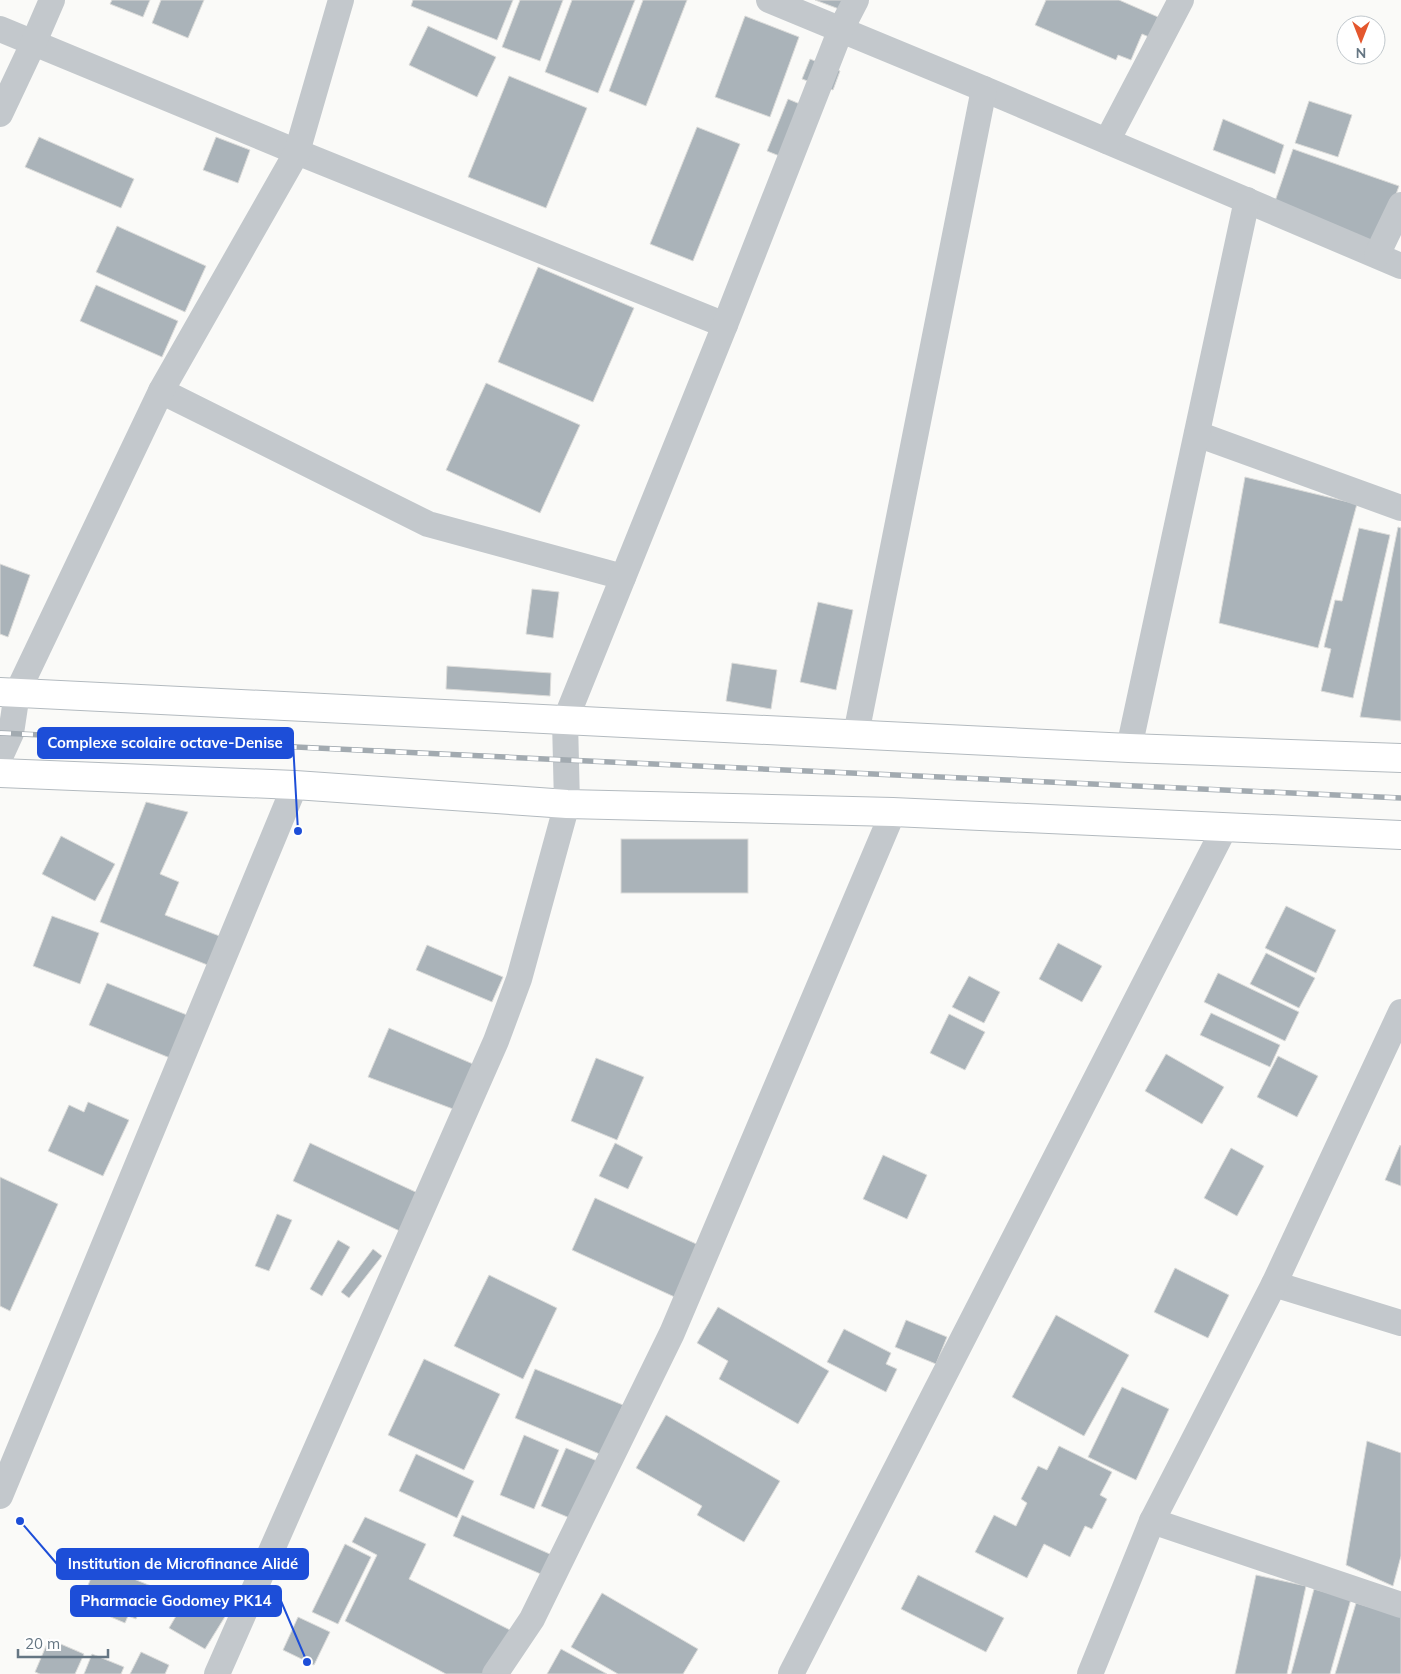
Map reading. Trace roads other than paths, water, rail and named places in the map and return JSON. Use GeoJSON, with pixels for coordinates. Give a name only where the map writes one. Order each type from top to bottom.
{"type":"FeatureCollection","features":[{"type":"Feature","properties":{"kind":"main road"},"geometry":{"type":"LineString","coordinates":[[9,692],[1129,748],[1401,758]]}},
{"type":"Feature","properties":{"kind":"main road"},"geometry":{"type":"LineString","coordinates":[[0,773],[294,785],[567,804],[893,812],[1401,835]]}},
{"type":"Feature","properties":{"kind":"street"},"geometry":{"type":"LineString","coordinates":[[0,114],[52,0]]}},
{"type":"Feature","properties":{"kind":"street"},"geometry":{"type":"LineString","coordinates":[[0,757],[10,734],[9,692],[161,391],[297,152],[341,0]]}},
{"type":"Feature","properties":{"kind":"street"},"geometry":{"type":"LineString","coordinates":[[769,0],[1401,266]]}},
{"type":"Feature","properties":{"kind":"street"},"geometry":{"type":"LineString","coordinates":[[217,1674],[496,1041],[520,979],[567,804],[565,721],[841,29],[856,0]]}},
{"type":"Feature","properties":{"kind":"street"},"geometry":{"type":"LineString","coordinates":[[1107,141],[1181,0]]}},
{"type":"Feature","properties":{"kind":"street"},"geometry":{"type":"LineString","coordinates":[[0,29],[724,325]]}},
{"type":"Feature","properties":{"kind":"street"},"geometry":{"type":"LineString","coordinates":[[856,734],[984,89]]}},
{"type":"Feature","properties":{"kind":"street"},"geometry":{"type":"LineString","coordinates":[[1129,748],[1247,200]]}},
{"type":"Feature","properties":{"kind":"street"},"geometry":{"type":"LineString","coordinates":[[1378,256],[1401,205]]}},
{"type":"Feature","properties":{"kind":"street"},"geometry":{"type":"LineString","coordinates":[[161,391],[428,524],[623,577]]}},
{"type":"Feature","properties":{"kind":"street"},"geometry":{"type":"LineString","coordinates":[[1197,434],[1401,508]]}},
{"type":"Feature","properties":{"kind":"street"},"geometry":{"type":"LineString","coordinates":[[0,1496],[294,785]]}},
{"type":"Feature","properties":{"kind":"street"},"geometry":{"type":"LineString","coordinates":[[495,1674],[532,1619],[672,1333],[893,812]]}},
{"type":"Feature","properties":{"kind":"street"},"geometry":{"type":"LineString","coordinates":[[791,1674],[1225,827]]}},
{"type":"Feature","properties":{"kind":"street"},"geometry":{"type":"LineString","coordinates":[[1090,1674],[1152,1521],[1274,1284],[1401,1012]]}},
{"type":"Feature","properties":{"kind":"street"},"geometry":{"type":"LineString","coordinates":[[1274,1284],[1401,1323]]}},
{"type":"Feature","properties":{"kind":"street"},"geometry":{"type":"LineString","coordinates":[[1152,1521],[1401,1605]]}},
{"type":"Feature","properties":{"kind":"railway"},"geometry":{"type":"LineString","coordinates":[[0,733],[1401,798]]}},
{"type":"Feature","properties":{"kind":"place","name":"Complexe scolaire octave-Denise"},"geometry":{"type":"Point","coordinates":[298,831]}},
{"type":"Feature","properties":{"kind":"place","name":"Institution de Microfinance Alidé"},"geometry":{"type":"Point","coordinates":[20,1521]}},
{"type":"Feature","properties":{"kind":"place","name":"Pharmacie Godomey PK14"},"geometry":{"type":"Point","coordinates":[307,1662]}}]}
